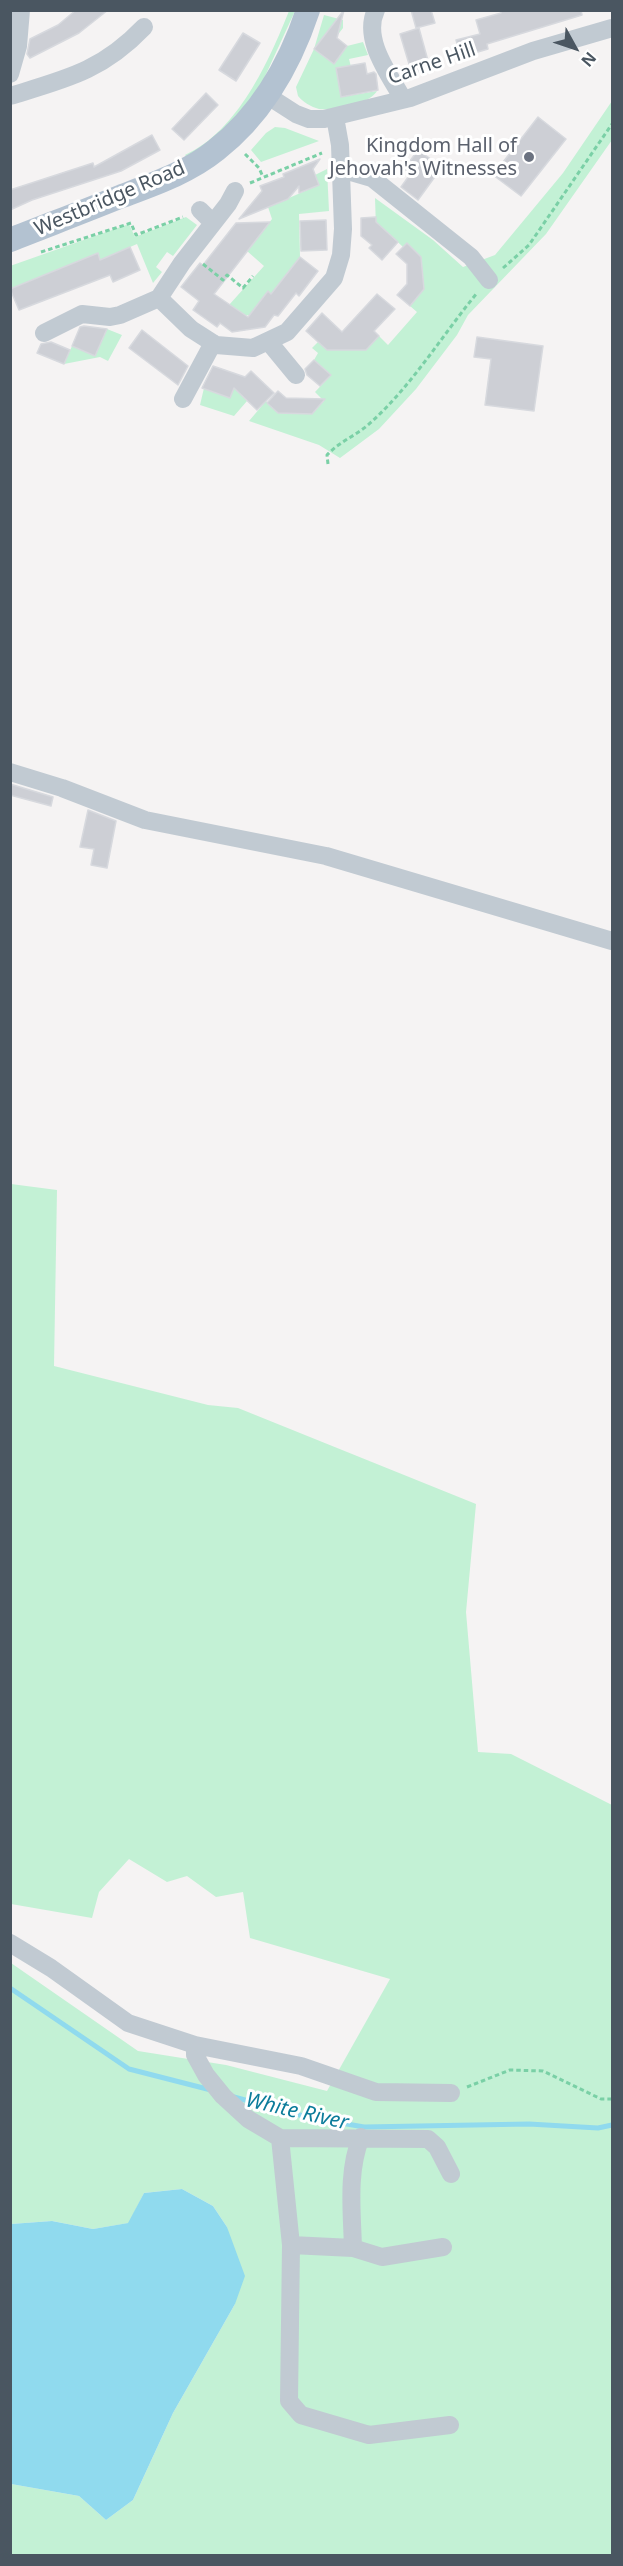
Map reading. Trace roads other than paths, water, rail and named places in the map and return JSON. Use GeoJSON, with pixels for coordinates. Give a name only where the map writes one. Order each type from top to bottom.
{"type":"FeatureCollection","features":[{"type":"Feature","properties":{"kind":"main road","name":"Westbridge Road"},"geometry":{"type":"LineString","coordinates":[[10,240],[171,177],[214,152],[234,135],[268,96],[294,46],[308,10]]}},
{"type":"Feature","properties":{"kind":"street"},"geometry":{"type":"LineString","coordinates":[[10,74],[18,46],[21,10]]}},
{"type":"Feature","properties":{"kind":"street"},"geometry":{"type":"LineString","coordinates":[[376,10],[372,18],[372,35],[380,59],[403,99]]}},
{"type":"Feature","properties":{"kind":"street"},"geometry":{"type":"LineString","coordinates":[[10,96],[86,72],[123,49],[144,27]]}},
{"type":"Feature","properties":{"kind":"street","name":"Carne Hill"},"geometry":{"type":"LineString","coordinates":[[268,96],[291,111],[309,119],[335,117],[403,99],[533,51],[612,28]]}},
{"type":"Feature","properties":{"kind":"street"},"geometry":{"type":"LineString","coordinates":[[159,298],[191,329],[213,343],[253,348],[287,332],[333,278],[341,255],[343,229],[340,145],[335,117]]}},
{"type":"Feature","properties":{"kind":"street"},"geometry":{"type":"LineString","coordinates":[[341,169],[372,178],[471,257],[489,280]]}},
{"type":"Feature","properties":{"kind":"street"},"geometry":{"type":"LineString","coordinates":[[44,333],[82,314],[110,317],[120,315],[159,298],[206,216],[228,204],[235,191]]}},
{"type":"Feature","properties":{"kind":"street"},"geometry":{"type":"LineString","coordinates":[[268,341],[296,375]]}},
{"type":"Feature","properties":{"kind":"street"},"geometry":{"type":"LineString","coordinates":[[183,399],[213,343]]}},
{"type":"Feature","properties":{"kind":"street"},"geometry":{"type":"LineString","coordinates":[[10,772],[62,788],[145,820],[326,856],[612,941]]}},
{"type":"Feature","properties":{"kind":"street"},"geometry":{"type":"LineString","coordinates":[[10,1943],[51,1968],[128,2023],[195,2045],[301,2066],[376,2092],[451,2093]]}},
{"type":"Feature","properties":{"kind":"street"},"geometry":{"type":"LineString","coordinates":[[195,2045],[195,2055],[220,2092],[248,2119],[280,2138],[428,2139],[437,2147],[451,2174]]}},
{"type":"Feature","properties":{"kind":"street"},"geometry":{"type":"LineString","coordinates":[[280,2138],[291,2245],[289,2401],[301,2415],[369,2435],[450,2425]]}},
{"type":"Feature","properties":{"kind":"street"},"geometry":{"type":"LineString","coordinates":[[353,2248],[352,2173],[356,2150],[361,2138]]}},
{"type":"Feature","properties":{"kind":"street"},"geometry":{"type":"LineString","coordinates":[[291,2245],[353,2248],[382,2257],[443,2247]]}},
{"type":"Feature","properties":{"kind":"water"},"geometry":{"type":"Polygon","coordinates":[[[182,2189],[213,2206],[227,2227],[245,2276],[235,2304],[173,2413],[133,2500],[106,2520],[79,2496],[11,2484],[11,2224],[52,2221],[93,2229],[128,2223],[144,2193],[182,2189]]]}},
{"type":"Feature","properties":{"kind":"waterway","name":"White River"},"geometry":{"type":"LineString","coordinates":[[10,1988],[129,2069],[211,2090]]}},
{"type":"Feature","properties":{"kind":"waterway","name":"White River"},"geometry":{"type":"LineString","coordinates":[[234,2097],[307,2117],[364,2127],[529,2124],[598,2128],[612,2125]]}},
{"type":"Feature","properties":{"kind":"place","name":"Kingdom Hall of Jehovah's Witnesses"},"geometry":{"type":"Point","coordinates":[529,157]}}]}
